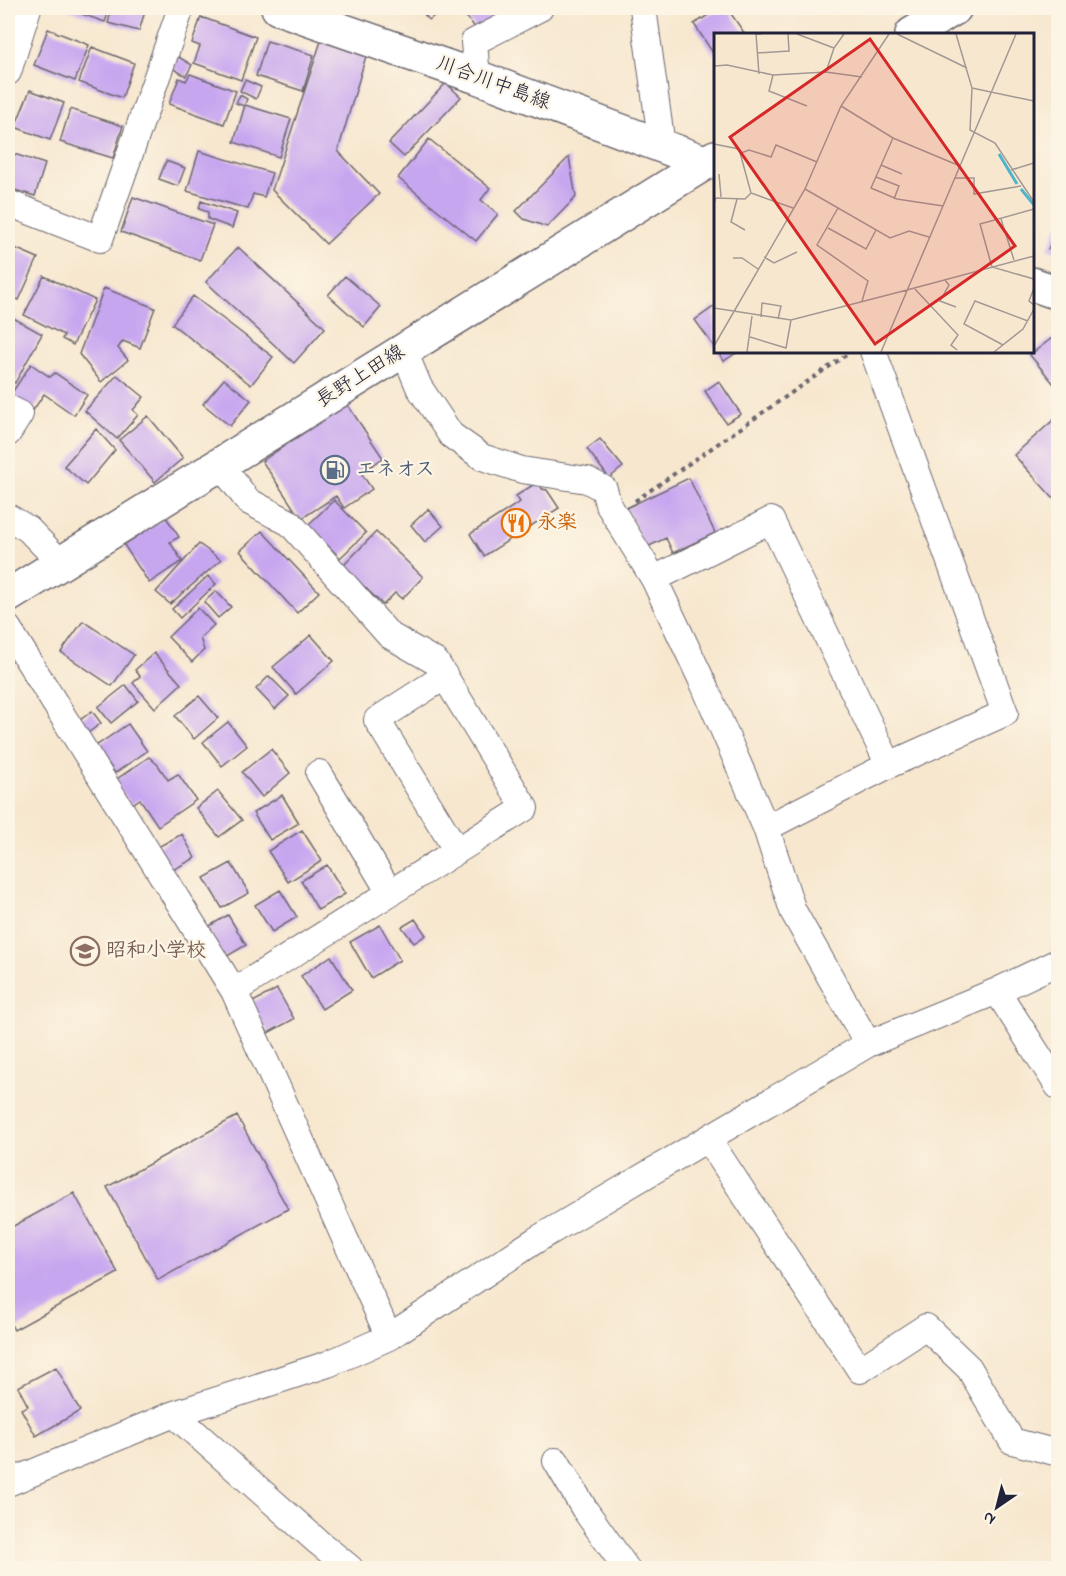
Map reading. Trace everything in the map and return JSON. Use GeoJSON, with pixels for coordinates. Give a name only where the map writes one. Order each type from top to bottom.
{"type":"FeatureCollection","features":[{"type":"Feature","properties":{"kind":"main road","name":"川合川中島線"},"geometry":{"type":"LineString","coordinates":[[278,8],[712,162]]}},
{"type":"Feature","properties":{"kind":"main road"},"geometry":{"type":"LineString","coordinates":[[914,33],[955,8]]}},
{"type":"Feature","properties":{"kind":"main road","name":"長野上田線"},"geometry":{"type":"LineString","coordinates":[[8,596],[712,162]]}},
{"type":"Feature","properties":{"kind":"main road"},"geometry":{"type":"LineString","coordinates":[[1033,284],[1059,293]]}},
{"type":"Feature","properties":{"kind":"street"},"geometry":{"type":"LineString","coordinates":[[8,72],[28,8]]}},
{"type":"Feature","properties":{"kind":"street"},"geometry":{"type":"LineString","coordinates":[[8,203],[100,239],[181,8]]}},
{"type":"Feature","properties":{"kind":"street"},"geometry":{"type":"LineString","coordinates":[[477,77],[474,42],[540,8]]}},
{"type":"Feature","properties":{"kind":"street"},"geometry":{"type":"LineString","coordinates":[[643,8],[662,146]]}},
{"type":"Feature","properties":{"kind":"street"},"geometry":{"type":"LineString","coordinates":[[404,351],[419,387],[451,435],[482,458],[522,470],[587,480],[604,489],[608,504],[654,579],[704,685],[766,828],[793,910],[868,1044]]}},
{"type":"Feature","properties":{"kind":"street"},"geometry":{"type":"LineString","coordinates":[[766,828],[889,765],[1005,713],[873,352]]}},
{"type":"Feature","properties":{"kind":"street"},"geometry":{"type":"LineString","coordinates":[[8,408],[20,414],[8,433]]}},
{"type":"Feature","properties":{"kind":"street"},"geometry":{"type":"LineString","coordinates":[[220,464],[248,501],[290,523],[389,635],[436,662],[525,808],[234,991]]}},
{"type":"Feature","properties":{"kind":"street"},"geometry":{"type":"LineString","coordinates":[[8,517],[28,529],[60,562]]}},
{"type":"Feature","properties":{"kind":"street"},"geometry":{"type":"LineString","coordinates":[[654,579],[771,520],[889,765]]}},
{"type":"Feature","properties":{"kind":"street"},"geometry":{"type":"LineString","coordinates":[[8,628],[234,991],[389,1337]]}},
{"type":"Feature","properties":{"kind":"street"},"geometry":{"type":"LineString","coordinates":[[446,676],[377,720],[457,851]]}},
{"type":"Feature","properties":{"kind":"street"},"geometry":{"type":"LineString","coordinates":[[319,773],[390,893]]}},
{"type":"Feature","properties":{"kind":"street"},"geometry":{"type":"LineString","coordinates":[[8,1483],[174,1414],[328,1364],[389,1337],[536,1240],[868,1044],[997,991],[1059,962]]}},
{"type":"Feature","properties":{"kind":"street"},"geometry":{"type":"LineString","coordinates":[[997,991],[1059,1086]]}},
{"type":"Feature","properties":{"kind":"street"},"geometry":{"type":"LineString","coordinates":[[708,1139],[860,1370],[926,1326],[969,1368],[1012,1441],[1059,1453]]}},
{"type":"Feature","properties":{"kind":"street"},"geometry":{"type":"LineString","coordinates":[[174,1414],[344,1567]]}},
{"type":"Feature","properties":{"kind":"street"},"geometry":{"type":"LineString","coordinates":[[556,1461],[585,1510],[626,1569]]}},
{"type":"Feature","properties":{"kind":"path"},"geometry":{"type":"LineString","coordinates":[[608,504],[634,502],[851,352]]}},
{"type":"Feature","properties":{"kind":"building"},"geometry":{"type":"Polygon","coordinates":[[[64,8],[110,8],[105,22],[64,8]]]}},
{"type":"Feature","properties":{"kind":"building"},"geometry":{"type":"Polygon","coordinates":[[[112,8],[146,8],[139,31],[108,23],[112,8]]]}},
{"type":"Feature","properties":{"kind":"building"},"geometry":{"type":"Polygon","coordinates":[[[419,8],[444,8],[429,20],[419,8]]]}},
{"type":"Feature","properties":{"kind":"building"},"geometry":{"type":"Polygon","coordinates":[[[459,8],[499,8],[502,12],[478,31],[459,8]]]}},
{"type":"Feature","properties":{"kind":"building"},"geometry":{"type":"Polygon","coordinates":[[[719,8],[727,8],[744,33],[714,33],[714,54],[694,24],[719,8]]]}},
{"type":"Feature","properties":{"kind":"building"},"geometry":{"type":"Polygon","coordinates":[[[201,17],[256,37],[241,80],[194,63],[200,46],[192,43],[201,17]]]}},
{"type":"Feature","properties":{"kind":"building"},"geometry":{"type":"Polygon","coordinates":[[[48,29],[89,45],[75,81],[34,65],[48,29]]]}},
{"type":"Feature","properties":{"kind":"building"},"geometry":{"type":"Polygon","coordinates":[[[267,41],[314,55],[303,91],[256,76],[267,41]]]}},
{"type":"Feature","properties":{"kind":"building"},"geometry":{"type":"Polygon","coordinates":[[[321,41],[366,56],[338,151],[379,194],[326,244],[272,190],[321,41]]]}},
{"type":"Feature","properties":{"kind":"building"},"geometry":{"type":"Polygon","coordinates":[[[92,47],[134,63],[122,98],[79,82],[92,47]]]}},
{"type":"Feature","properties":{"kind":"building"},"geometry":{"type":"Polygon","coordinates":[[[177,56],[192,65],[186,76],[170,67],[177,56]]]}},
{"type":"Feature","properties":{"kind":"building"},"geometry":{"type":"Polygon","coordinates":[[[190,74],[236,91],[224,124],[169,104],[179,78],[186,81],[190,74]]]}},
{"type":"Feature","properties":{"kind":"building"},"geometry":{"type":"Polygon","coordinates":[[[245,80],[261,87],[256,99],[240,91],[245,80]]]}},
{"type":"Feature","properties":{"kind":"building"},"geometry":{"type":"Polygon","coordinates":[[[446,83],[461,97],[404,157],[389,143],[446,83]]]}},
{"type":"Feature","properties":{"kind":"building"},"geometry":{"type":"Polygon","coordinates":[[[30,90],[64,103],[50,140],[15,127],[30,90]]]}},
{"type":"Feature","properties":{"kind":"building"},"geometry":{"type":"Polygon","coordinates":[[[240,95],[247,99],[244,106],[236,103],[240,95]]]}},
{"type":"Feature","properties":{"kind":"building"},"geometry":{"type":"Polygon","coordinates":[[[245,105],[291,119],[279,157],[234,142],[245,105]]]}},
{"type":"Feature","properties":{"kind":"building"},"geometry":{"type":"Polygon","coordinates":[[[70,109],[123,126],[113,158],[60,142],[70,109]]]}},
{"type":"Feature","properties":{"kind":"building"},"geometry":{"type":"Polygon","coordinates":[[[429,139],[490,188],[481,200],[498,214],[476,241],[398,178],[429,139]]]}},
{"type":"Feature","properties":{"kind":"building"},"geometry":{"type":"Polygon","coordinates":[[[199,151],[272,173],[264,197],[253,194],[248,209],[187,191],[199,151]]]}},
{"type":"Feature","properties":{"kind":"building"},"geometry":{"type":"Polygon","coordinates":[[[8,152],[45,164],[35,196],[8,188],[8,152]]]}},
{"type":"Feature","properties":{"kind":"building"},"geometry":{"type":"Polygon","coordinates":[[[569,157],[576,197],[547,227],[524,219],[516,211],[569,157]]]}},
{"type":"Feature","properties":{"kind":"building"},"geometry":{"type":"Polygon","coordinates":[[[166,161],[185,168],[178,186],[159,179],[166,161]]]}},
{"type":"Feature","properties":{"kind":"building"},"geometry":{"type":"Polygon","coordinates":[[[133,197],[213,225],[200,260],[121,232],[133,197]]]}},
{"type":"Feature","properties":{"kind":"building"},"geometry":{"type":"Polygon","coordinates":[[[201,201],[237,213],[232,228],[208,219],[208,212],[199,209],[201,201]]]}},
{"type":"Feature","properties":{"kind":"building"},"geometry":{"type":"Polygon","coordinates":[[[1058,224],[1058,253],[1048,249],[1058,224]]]}},
{"type":"Feature","properties":{"kind":"building"},"geometry":{"type":"Polygon","coordinates":[[[8,245],[38,258],[19,300],[8,295],[8,245]]]}},
{"type":"Feature","properties":{"kind":"building"},"geometry":{"type":"Polygon","coordinates":[[[238,247],[325,328],[294,363],[206,282],[238,247]]]}},
{"type":"Feature","properties":{"kind":"building"},"geometry":{"type":"Polygon","coordinates":[[[44,276],[95,300],[73,345],[62,339],[64,335],[24,315],[44,276]]]}},
{"type":"Feature","properties":{"kind":"building"},"geometry":{"type":"Polygon","coordinates":[[[345,276],[381,307],[364,327],[328,295],[345,276]]]}},
{"type":"Feature","properties":{"kind":"building"},"geometry":{"type":"Polygon","coordinates":[[[104,288],[155,308],[140,348],[123,341],[118,348],[128,360],[101,382],[79,354],[104,288]]]}},
{"type":"Feature","properties":{"kind":"building"},"geometry":{"type":"Polygon","coordinates":[[[193,296],[273,357],[251,385],[172,324],[193,296]]]}},
{"type":"Feature","properties":{"kind":"building"},"geometry":{"type":"Polygon","coordinates":[[[714,307],[714,347],[695,320],[714,307]]]}},
{"type":"Feature","properties":{"kind":"building"},"geometry":{"type":"Polygon","coordinates":[[[8,315],[42,334],[15,383],[8,379],[8,315]]]}},
{"type":"Feature","properties":{"kind":"building"},"geometry":{"type":"Polygon","coordinates":[[[1052,338],[1058,346],[1058,389],[1030,355],[1052,338]]]}},
{"type":"Feature","properties":{"kind":"building"},"geometry":{"type":"Polygon","coordinates":[[[718,352],[738,352],[724,361],[718,352]]]}},
{"type":"Feature","properties":{"kind":"building"},"geometry":{"type":"Polygon","coordinates":[[[31,364],[50,377],[55,373],[87,395],[74,415],[44,394],[32,412],[9,397],[31,364]]]}},
{"type":"Feature","properties":{"kind":"building"},"geometry":{"type":"Polygon","coordinates":[[[117,375],[144,397],[133,410],[138,415],[117,439],[85,411],[117,375]]]}},
{"type":"Feature","properties":{"kind":"building"},"geometry":{"type":"Polygon","coordinates":[[[224,379],[251,400],[230,426],[203,404],[224,379]]]}},
{"type":"Feature","properties":{"kind":"building"},"geometry":{"type":"Polygon","coordinates":[[[719,381],[741,414],[726,423],[705,391],[719,381]]]}},
{"type":"Feature","properties":{"kind":"building"},"geometry":{"type":"Polygon","coordinates":[[[347,404],[383,458],[361,473],[372,489],[344,508],[336,496],[301,519],[262,461],[347,404]]]}},
{"type":"Feature","properties":{"kind":"building"},"geometry":{"type":"Polygon","coordinates":[[[148,416],[183,458],[155,482],[119,440],[148,416]]]}},
{"type":"Feature","properties":{"kind":"building"},"geometry":{"type":"Polygon","coordinates":[[[1058,416],[1058,493],[1053,498],[1014,455],[1058,416]]]}},
{"type":"Feature","properties":{"kind":"building"},"geometry":{"type":"Polygon","coordinates":[[[96,429],[115,450],[86,485],[64,466],[96,429]]]}},
{"type":"Feature","properties":{"kind":"building"},"geometry":{"type":"Polygon","coordinates":[[[600,439],[623,467],[609,478],[587,449],[600,439]]]}},
{"type":"Feature","properties":{"kind":"building"},"geometry":{"type":"Polygon","coordinates":[[[689,478],[715,533],[673,553],[666,538],[645,548],[626,508],[689,478]]]}},
{"type":"Feature","properties":{"kind":"building"},"geometry":{"type":"Polygon","coordinates":[[[539,481],[542,489],[547,490],[559,508],[484,556],[470,534],[520,502],[516,496],[539,481]]]}},
{"type":"Feature","properties":{"kind":"building"},"geometry":{"type":"Polygon","coordinates":[[[334,500],[366,533],[340,558],[308,525],[334,500]]]}},
{"type":"Feature","properties":{"kind":"building"},"geometry":{"type":"Polygon","coordinates":[[[428,509],[443,526],[425,542],[411,525],[428,509]]]}},
{"type":"Feature","properties":{"kind":"building"},"geometry":{"type":"Polygon","coordinates":[[[166,517],[179,537],[170,542],[182,561],[149,583],[124,545],[166,517]]]}},
{"type":"Feature","properties":{"kind":"building"},"geometry":{"type":"Polygon","coordinates":[[[262,531],[319,592],[297,613],[240,551],[262,531]]]}},
{"type":"Feature","properties":{"kind":"building"},"geometry":{"type":"Polygon","coordinates":[[[376,532],[423,577],[402,599],[395,593],[383,605],[343,566],[376,532]]]}},
{"type":"Feature","properties":{"kind":"building"},"geometry":{"type":"Polygon","coordinates":[[[199,544],[221,560],[170,604],[156,592],[199,544]]]}},
{"type":"Feature","properties":{"kind":"building"},"geometry":{"type":"Polygon","coordinates":[[[208,576],[216,584],[180,618],[172,609],[208,576]]]}},
{"type":"Feature","properties":{"kind":"building"},"geometry":{"type":"Polygon","coordinates":[[[216,591],[231,607],[218,618],[204,602],[216,591]]]}},
{"type":"Feature","properties":{"kind":"building"},"geometry":{"type":"Polygon","coordinates":[[[198,608],[214,625],[200,638],[204,650],[192,662],[168,637],[198,608]]]}},
{"type":"Feature","properties":{"kind":"building"},"geometry":{"type":"Polygon","coordinates":[[[83,621],[134,655],[112,686],[61,652],[83,621]]]}},
{"type":"Feature","properties":{"kind":"building"},"geometry":{"type":"Polygon","coordinates":[[[311,635],[334,661],[296,694],[273,667],[311,635]]]}},
{"type":"Feature","properties":{"kind":"building"},"geometry":{"type":"Polygon","coordinates":[[[154,653],[181,684],[155,708],[133,683],[140,676],[135,670],[154,653]]]}},
{"type":"Feature","properties":{"kind":"building"},"geometry":{"type":"Polygon","coordinates":[[[269,676],[289,696],[275,709],[256,689],[269,676]]]}},
{"type":"Feature","properties":{"kind":"building"},"geometry":{"type":"Polygon","coordinates":[[[126,685],[138,701],[111,723],[98,707],[126,685]]]}},
{"type":"Feature","properties":{"kind":"building"},"geometry":{"type":"Polygon","coordinates":[[[199,696],[218,718],[194,739],[175,716],[199,696]]]}},
{"type":"Feature","properties":{"kind":"building"},"geometry":{"type":"Polygon","coordinates":[[[92,711],[101,723],[84,736],[75,724],[92,711]]]}},
{"type":"Feature","properties":{"kind":"building"},"geometry":{"type":"Polygon","coordinates":[[[228,722],[247,746],[222,766],[203,742],[228,722]]]}},
{"type":"Feature","properties":{"kind":"building"},"geometry":{"type":"Polygon","coordinates":[[[128,724],[147,751],[115,773],[96,746],[128,724]]]}},
{"type":"Feature","properties":{"kind":"building"},"geometry":{"type":"Polygon","coordinates":[[[271,749],[290,773],[262,797],[242,772],[271,749]]]}},
{"type":"Feature","properties":{"kind":"building"},"geometry":{"type":"Polygon","coordinates":[[[149,757],[158,765],[168,780],[178,774],[196,800],[158,826],[140,799],[131,805],[114,781],[149,757]]]}},
{"type":"Feature","properties":{"kind":"building"},"geometry":{"type":"Polygon","coordinates":[[[218,791],[242,820],[219,837],[196,808],[218,791]]]}},
{"type":"Feature","properties":{"kind":"building"},"geometry":{"type":"Polygon","coordinates":[[[282,795],[299,823],[270,840],[253,813],[282,795]]]}},
{"type":"Feature","properties":{"kind":"building"},"geometry":{"type":"Polygon","coordinates":[[[302,830],[322,861],[288,882],[268,851],[302,830]]]}},
{"type":"Feature","properties":{"kind":"building"},"geometry":{"type":"Polygon","coordinates":[[[182,834],[195,858],[169,872],[156,848],[182,834]]]}},
{"type":"Feature","properties":{"kind":"building"},"geometry":{"type":"Polygon","coordinates":[[[231,863],[249,893],[222,908],[204,878],[231,863]]]}},
{"type":"Feature","properties":{"kind":"building"},"geometry":{"type":"Polygon","coordinates":[[[327,865],[345,894],[318,910],[301,881],[327,865]]]}},
{"type":"Feature","properties":{"kind":"building"},"geometry":{"type":"Polygon","coordinates":[[[280,890],[297,917],[272,932],[255,905],[280,890]]]}},
{"type":"Feature","properties":{"kind":"building"},"geometry":{"type":"Polygon","coordinates":[[[228,915],[246,945],[224,958],[206,928],[228,915]]]}},
{"type":"Feature","properties":{"kind":"building"},"geometry":{"type":"Polygon","coordinates":[[[415,919],[426,935],[414,943],[402,927],[415,919]]]}},
{"type":"Feature","properties":{"kind":"building"},"geometry":{"type":"Polygon","coordinates":[[[380,925],[400,960],[371,978],[350,942],[380,925]]]}},
{"type":"Feature","properties":{"kind":"building"},"geometry":{"type":"Polygon","coordinates":[[[331,956],[352,990],[322,1009],[301,976],[331,956]]]}},
{"type":"Feature","properties":{"kind":"building"},"geometry":{"type":"Polygon","coordinates":[[[277,989],[294,1019],[268,1033],[251,1003],[277,989]]]}},
{"type":"Feature","properties":{"kind":"building"},"geometry":{"type":"Polygon","coordinates":[[[237,1116],[288,1209],[158,1280],[107,1187],[237,1116]]]}},
{"type":"Feature","properties":{"kind":"building"},"geometry":{"type":"Polygon","coordinates":[[[74,1193],[118,1273],[14,1330],[8,1319],[8,1229],[74,1193]]]}},
{"type":"Feature","properties":{"kind":"building"},"geometry":{"type":"Polygon","coordinates":[[[56,1367],[80,1411],[36,1436],[21,1409],[28,1406],[18,1387],[56,1367]]]}},
{"type":"Feature","properties":{"kind":"place","name":"エネオス"},"geometry":{"type":"Point","coordinates":[335,470]}},
{"type":"Feature","properties":{"kind":"place","name":"永楽"},"geometry":{"type":"Point","coordinates":[516,523]}},
{"type":"Feature","properties":{"kind":"place","name":"昭和小学校"},"geometry":{"type":"Point","coordinates":[85,951]}}]}
